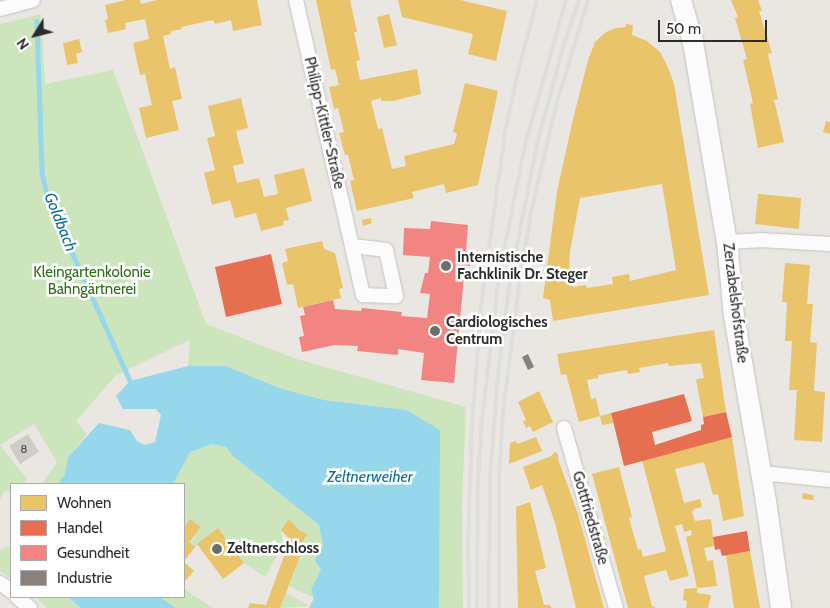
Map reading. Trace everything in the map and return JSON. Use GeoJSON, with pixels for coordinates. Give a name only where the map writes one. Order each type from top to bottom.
{"type":"FeatureCollection","features":[{"type":"Feature","properties":{"kind":"street","name":"Philipp-Kittler-Straße"},"geometry":{"type":"LineString","coordinates":[[296,0],[352,246]]}},
{"type":"Feature","properties":{"kind":"street","name":"Zerzabelshofstraße"},"geometry":{"type":"LineString","coordinates":[[681,0],[693,42],[727,242],[734,316],[762,473],[781,608]]}},
{"type":"Feature","properties":{"kind":"street"},"geometry":{"type":"LineString","coordinates":[[0,9],[27,2]]}},
{"type":"Feature","properties":{"kind":"street"},"geometry":{"type":"LineString","coordinates":[[727,242],[760,240],[830,244]]}},
{"type":"Feature","properties":{"kind":"street","name":"Gottfriedstraße"},"geometry":{"type":"LineString","coordinates":[[564,428],[616,608]]}},
{"type":"Feature","properties":{"kind":"street"},"geometry":{"type":"LineString","coordinates":[[762,473],[830,480]]}},
{"type":"Feature","properties":{"kind":"street"},"geometry":{"type":"LineString","coordinates":[[19,598],[30,608]]}},
{"type":"Feature","properties":{"kind":"green space","name":"Kleingartenkolonie Bahngärtnerei"},"geometry":{"type":"Polygon","coordinates":[[[41,14],[45,84],[113,70],[206,324],[297,359],[466,407],[462,503],[463,608],[439,608],[439,430],[407,410],[324,400],[279,388],[226,366],[188,366],[190,340],[116,375],[76,421],[87,434],[68,457],[65,474],[59,483],[43,483],[57,462],[34,424],[0,445],[0,24],[41,14]]]}},
{"type":"Feature","properties":{"kind":"green space"},"geometry":{"type":"Polygon","coordinates":[[[212,444],[226,447],[233,456],[319,525],[323,547],[321,569],[314,582],[314,598],[289,586],[301,554],[302,542],[307,537],[289,519],[281,530],[283,545],[265,577],[244,563],[218,528],[195,547],[189,542],[201,527],[190,519],[185,526],[185,483],[174,483],[189,452],[212,444]]]}},
{"type":"Feature","properties":{"kind":"green space"},"geometry":{"type":"Polygon","coordinates":[[[0,445],[27,479],[24,483],[10,483],[10,491],[5,491],[0,499],[0,445]]]}},
{"type":"Feature","properties":{"kind":"green space"},"geometry":{"type":"Polygon","coordinates":[[[10,545],[10,577],[0,571],[0,550],[10,545]]]}},
{"type":"Feature","properties":{"kind":"green space"},"geometry":{"type":"Polygon","coordinates":[[[185,590],[213,608],[176,608],[161,598],[185,598],[185,590]]]}},
{"type":"Feature","properties":{"kind":"green space"},"geometry":{"type":"Polygon","coordinates":[[[286,593],[310,606],[280,608],[286,593]]]}},
{"type":"Feature","properties":{"kind":"green space"},"geometry":{"type":"Polygon","coordinates":[[[37,598],[69,598],[81,608],[47,608],[37,598]]]}},
{"type":"Feature","properties":{"kind":"water","name":"Zeltnerweiher"},"geometry":{"type":"Polygon","coordinates":[[[188,366],[226,366],[279,388],[324,400],[407,410],[440,430],[439,608],[309,608],[314,598],[311,589],[321,569],[315,562],[316,556],[323,547],[319,525],[233,456],[226,447],[212,444],[190,452],[174,483],[59,483],[65,474],[68,457],[99,423],[130,430],[137,441],[145,445],[155,442],[161,415],[156,409],[123,409],[116,396],[130,381],[188,366]]]}},
{"type":"Feature","properties":{"kind":"water"},"geometry":{"type":"Polygon","coordinates":[[[69,598],[161,598],[176,608],[81,608],[69,598]]]}},
{"type":"Feature","properties":{"kind":"building: Wohnen"},"geometry":{"type":"Polygon","coordinates":[[[126,0],[140,0],[141,4],[157,0],[257,0],[262,25],[233,31],[231,20],[215,24],[213,20],[181,27],[182,29],[171,31],[171,34],[163,36],[170,69],[175,67],[182,99],[172,101],[179,130],[146,138],[139,108],[152,105],[145,74],[140,75],[133,43],[149,39],[145,19],[125,23],[126,29],[108,33],[105,20],[108,19],[105,5],[126,0]]]}},
{"type":"Feature","properties":{"kind":"building: Wohnen"},"geometry":{"type":"Polygon","coordinates":[[[316,0],[350,0],[357,32],[354,32],[360,60],[356,61],[360,80],[417,69],[421,94],[393,101],[381,101],[381,98],[371,101],[378,129],[382,128],[392,169],[406,166],[404,156],[454,144],[457,134],[453,132],[465,83],[498,91],[478,185],[446,193],[444,184],[412,192],[414,198],[357,211],[350,181],[354,180],[348,155],[345,155],[339,133],[344,132],[338,108],[334,109],[329,87],[339,85],[335,69],[331,70],[316,0]]]}},
{"type":"Feature","properties":{"kind":"building: Wohnen"},"geometry":{"type":"Polygon","coordinates":[[[398,0],[460,0],[507,11],[496,61],[468,54],[473,34],[402,17],[398,0]]]}},
{"type":"Feature","properties":{"kind":"building: Wohnen"},"geometry":{"type":"Polygon","coordinates":[[[731,0],[758,0],[762,11],[759,11],[772,53],[768,54],[778,99],[774,100],[784,142],[758,148],[750,104],[753,103],[743,60],[747,59],[735,18],[738,17],[731,0]]]}},
{"type":"Feature","properties":{"kind":"building: Wohnen"},"geometry":{"type":"Polygon","coordinates":[[[389,14],[397,45],[384,48],[377,17],[389,14]]]}},
{"type":"Feature","properties":{"kind":"building: Wohnen"},"geometry":{"type":"Polygon","coordinates":[[[626,24],[633,25],[632,35],[647,41],[660,52],[674,84],[709,295],[553,321],[550,300],[543,298],[557,191],[573,119],[588,60],[595,42],[606,32],[626,27],[626,24]],[[662,184],[580,198],[570,251],[569,276],[573,287],[586,285],[587,288],[613,284],[612,277],[629,274],[630,281],[676,270],[662,184]]]}},
{"type":"Feature","properties":{"kind":"building: Wohnen"},"geometry":{"type":"Polygon","coordinates":[[[79,39],[82,52],[76,54],[78,63],[67,65],[63,43],[79,39]]]}},
{"type":"Feature","properties":{"kind":"building: Wohnen"},"geometry":{"type":"Polygon","coordinates":[[[241,98],[248,128],[236,131],[244,163],[233,166],[237,183],[259,178],[264,197],[278,194],[274,175],[304,168],[312,201],[286,208],[289,220],[283,221],[284,225],[261,231],[256,213],[235,218],[230,200],[212,205],[204,173],[215,170],[207,138],[215,136],[208,106],[241,98]]]}},
{"type":"Feature","properties":{"kind":"building: Wohnen"},"geometry":{"type":"Polygon","coordinates":[[[826,121],[830,122],[830,134],[823,132],[826,121]]]}},
{"type":"Feature","properties":{"kind":"building: Wohnen"},"geometry":{"type":"Polygon","coordinates":[[[758,194],[801,198],[799,229],[755,224],[758,194]]]}},
{"type":"Feature","properties":{"kind":"building: Wohnen"},"geometry":{"type":"Polygon","coordinates":[[[371,218],[372,223],[363,226],[362,220],[371,218]]]}},
{"type":"Feature","properties":{"kind":"building: Wohnen"},"geometry":{"type":"Polygon","coordinates":[[[322,241],[324,249],[335,253],[343,288],[339,289],[341,298],[298,308],[293,284],[287,285],[282,263],[288,261],[285,249],[322,241]]]}},
{"type":"Feature","properties":{"kind":"building: Wohnen"},"geometry":{"type":"Polygon","coordinates":[[[785,263],[810,265],[807,304],[813,304],[810,342],[817,343],[814,391],[825,392],[822,442],[794,440],[797,390],[789,390],[792,341],[785,341],[787,302],[782,302],[785,263]]]}},
{"type":"Feature","properties":{"kind":"building: Wohnen"},"geometry":{"type":"Polygon","coordinates":[[[714,330],[726,412],[703,417],[696,379],[704,378],[701,363],[669,366],[668,363],[639,368],[640,372],[628,374],[627,370],[598,375],[598,378],[587,380],[591,399],[596,398],[600,416],[579,422],[566,374],[561,375],[557,354],[714,330]]]}},
{"type":"Feature","properties":{"kind":"building: Wohnen"},"geometry":{"type":"Polygon","coordinates":[[[539,391],[553,422],[533,432],[530,426],[526,428],[523,421],[526,420],[518,402],[539,391]]]}},
{"type":"Feature","properties":{"kind":"building: Wohnen"},"geometry":{"type":"Polygon","coordinates":[[[611,413],[613,423],[602,425],[600,416],[611,413]]]}},
{"type":"Feature","properties":{"kind":"building: Wohnen"},"geometry":{"type":"Polygon","coordinates":[[[536,437],[542,451],[509,464],[510,443],[516,441],[517,444],[536,437]]]}},
{"type":"Feature","properties":{"kind":"building: Wohnen"},"geometry":{"type":"Polygon","coordinates":[[[732,437],[744,516],[723,521],[718,494],[713,495],[704,462],[675,469],[684,503],[700,499],[702,507],[694,509],[692,512],[695,521],[711,519],[714,546],[704,548],[707,561],[713,560],[717,586],[697,588],[686,537],[692,535],[691,530],[684,532],[682,524],[675,526],[689,576],[670,581],[666,570],[644,576],[652,606],[656,608],[628,608],[592,474],[619,467],[632,517],[629,518],[638,550],[641,549],[643,557],[666,551],[642,460],[732,437]]]}},
{"type":"Feature","properties":{"kind":"building: Wohnen"},"geometry":{"type":"Polygon","coordinates":[[[555,452],[558,454],[558,459],[578,514],[604,608],[576,608],[555,523],[542,485],[531,490],[523,467],[551,456],[555,452]]]}},
{"type":"Feature","properties":{"kind":"building: Wohnen"},"geometry":{"type":"Polygon","coordinates":[[[803,493],[813,495],[814,500],[802,499],[803,493]]]}},
{"type":"Feature","properties":{"kind":"building: Wohnen"},"geometry":{"type":"Polygon","coordinates":[[[530,502],[546,568],[535,571],[544,605],[550,605],[552,608],[518,608],[516,507],[530,502]]]}},
{"type":"Feature","properties":{"kind":"building: Wohnen"},"geometry":{"type":"Polygon","coordinates":[[[190,519],[201,527],[189,542],[195,547],[185,560],[185,526],[190,519]]]}},
{"type":"Feature","properties":{"kind":"building: Wohnen"},"geometry":{"type":"Polygon","coordinates":[[[289,519],[307,536],[302,542],[301,554],[280,608],[248,608],[250,603],[266,605],[290,540],[281,530],[289,519]]]}},
{"type":"Feature","properties":{"kind":"building: Wohnen","name":"Zeltnerschloss"},"geometry":{"type":"Polygon","coordinates":[[[218,528],[244,563],[223,579],[197,544],[218,528]]]}},
{"type":"Feature","properties":{"kind":"building: Wohnen"},"geometry":{"type":"Polygon","coordinates":[[[750,551],[760,608],[734,608],[726,555],[750,551]]]}},
{"type":"Feature","properties":{"kind":"building: Wohnen"},"geometry":{"type":"Polygon","coordinates":[[[185,563],[194,571],[185,581],[185,563]]]}},
{"type":"Feature","properties":{"kind":"building: Wohnen"},"geometry":{"type":"Polygon","coordinates":[[[697,588],[697,593],[711,595],[708,608],[686,608],[687,601],[683,600],[684,589],[697,588]]]}},
{"type":"Feature","properties":{"kind":"building: Handel"},"geometry":{"type":"Polygon","coordinates":[[[271,254],[282,304],[226,317],[215,267],[271,254]]]}},
{"type":"Feature","properties":{"kind":"building: Handel"},"geometry":{"type":"Polygon","coordinates":[[[684,394],[692,421],[652,432],[655,445],[701,430],[701,425],[704,424],[703,417],[726,412],[732,437],[624,466],[611,413],[684,394]]]}},
{"type":"Feature","properties":{"kind":"building: Handel"},"geometry":{"type":"Polygon","coordinates":[[[747,531],[750,551],[722,556],[720,549],[715,550],[713,537],[747,531]]]}},
{"type":"Feature","properties":{"kind":"building: Gesundheit"},"geometry":{"type":"Polygon","coordinates":[[[431,221],[468,225],[466,251],[472,252],[470,266],[465,266],[454,383],[421,380],[424,353],[398,349],[398,355],[357,351],[358,346],[334,345],[302,352],[299,337],[304,336],[300,316],[305,315],[303,307],[333,300],[335,309],[361,311],[362,308],[402,312],[401,316],[427,318],[430,294],[420,293],[425,273],[428,273],[430,257],[403,255],[404,228],[430,229],[431,221]]]}},
{"type":"Feature","properties":{"kind":"building: Industrie"},"geometry":{"type":"Polygon","coordinates":[[[528,354],[534,367],[528,370],[522,357],[528,354]]]}},
{"type":"Feature","properties":{"kind":"building: Sonstige"},"geometry":{"type":"Polygon","coordinates":[[[28,434],[39,452],[20,464],[9,446],[28,434]]]}},
{"type":"Feature","properties":{"kind":"waterway","name":"Goldbach"},"geometry":{"type":"LineString","coordinates":[[37,21],[42,173],[48,199],[130,381]]}},
{"type":"Feature","properties":{"kind":"railway"},"geometry":{"type":"LineString","coordinates":[[469,608],[468,543],[472,424],[482,298],[505,133],[517,76],[537,0]]}},
{"type":"Feature","properties":{"kind":"railway"},"geometry":{"type":"LineString","coordinates":[[477,608],[478,480],[482,419],[499,276],[526,141],[566,0]]}},
{"type":"Feature","properties":{"kind":"railway"},"geometry":{"type":"LineString","coordinates":[[489,608],[490,475],[498,375],[510,280],[537,144],[564,44],[579,0]]}},
{"type":"Feature","properties":{"kind":"railway"},"geometry":{"type":"LineString","coordinates":[[499,608],[499,477],[503,412],[520,279],[531,212],[557,102],[588,0]]}},
{"type":"Feature","properties":{"kind":"place","name":"Internistische Fachklinik Dr. Steger"},"geometry":{"type":"Point","coordinates":[446,266]}},
{"type":"Feature","properties":{"kind":"place","name":"Cardiologisches Centrum"},"geometry":{"type":"Point","coordinates":[435,331]}},
{"type":"Feature","properties":{"kind":"place","name":"Zeltnerschloss"},"geometry":{"type":"Point","coordinates":[217,549]}}]}
